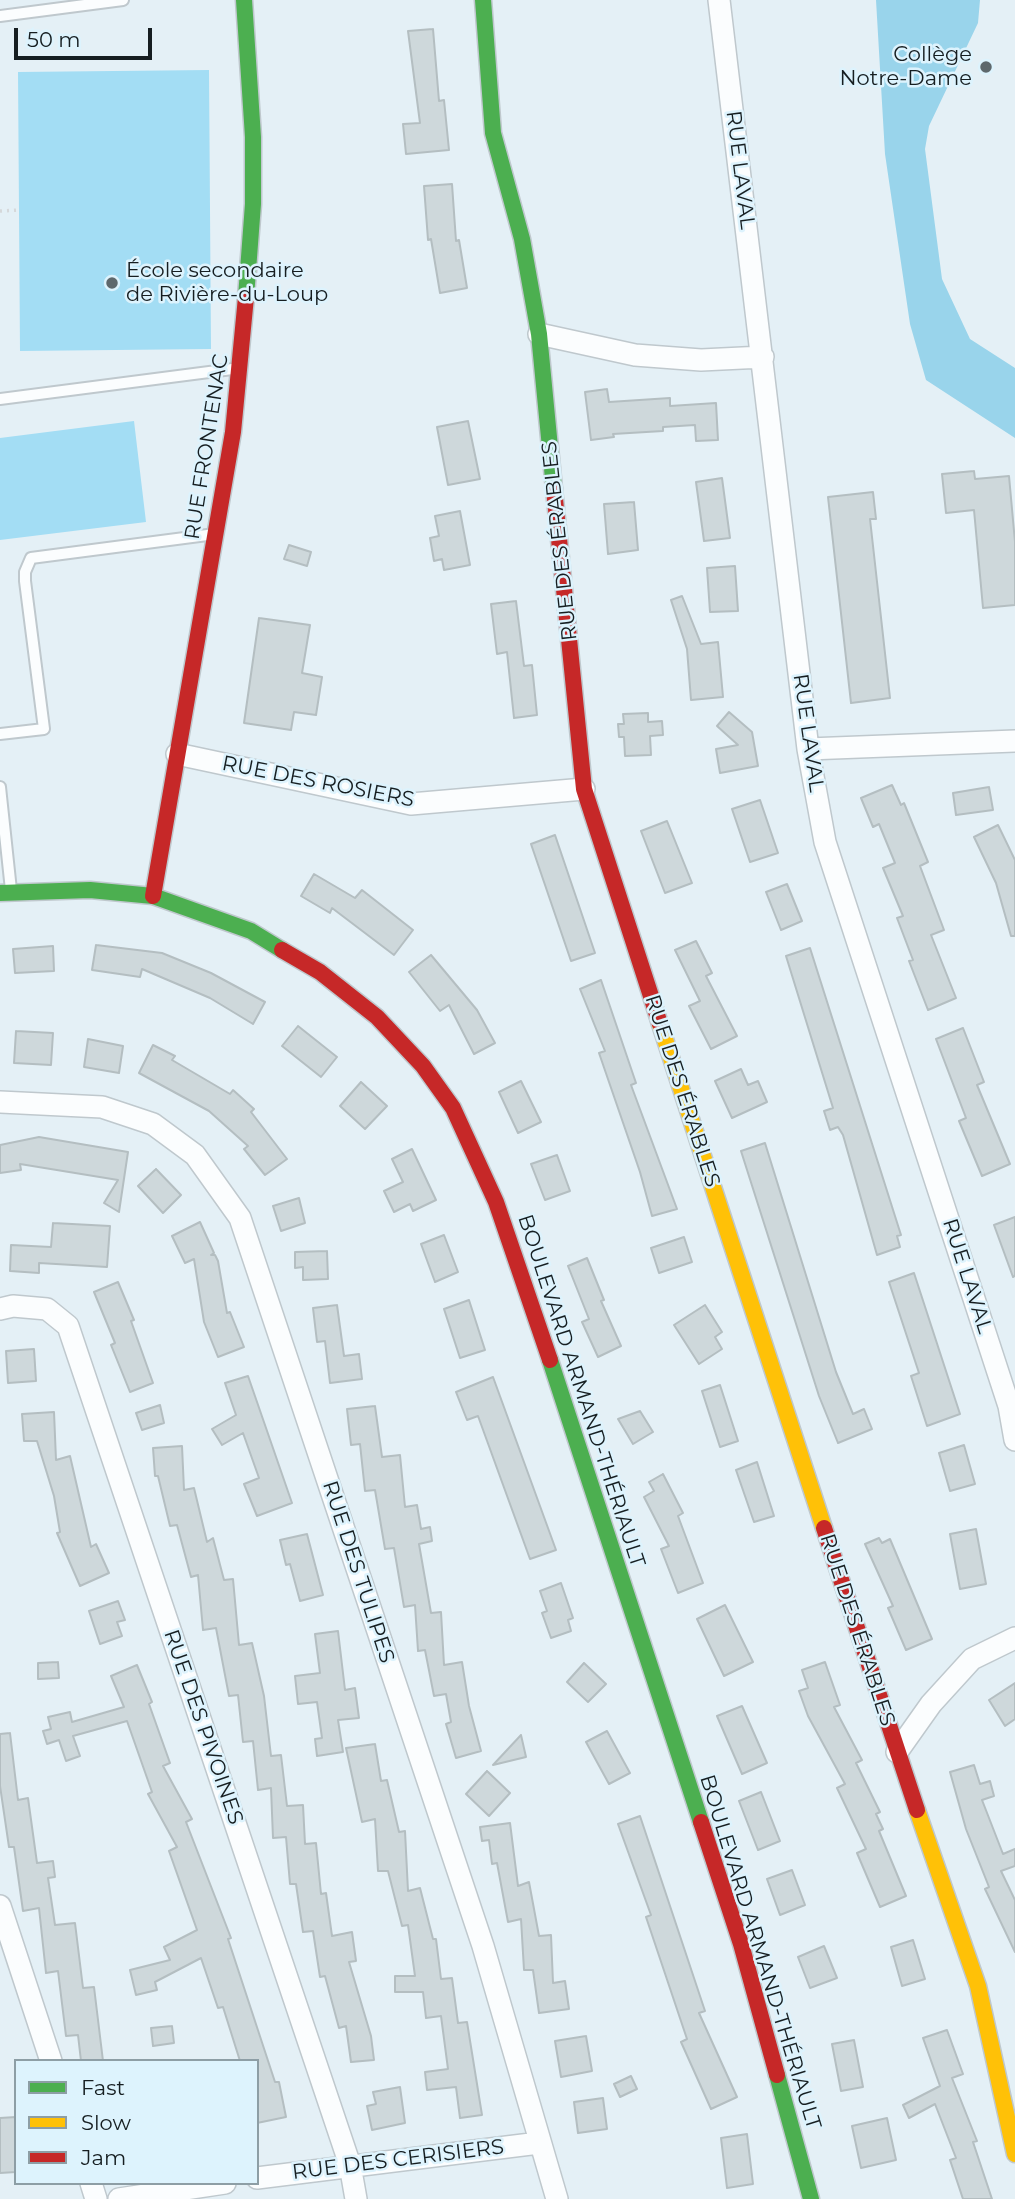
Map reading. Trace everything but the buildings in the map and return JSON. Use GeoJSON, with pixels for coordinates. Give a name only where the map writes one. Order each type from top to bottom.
{"type":"FeatureCollection","features":[{"type":"Feature","properties":{"kind":"street","name":"RUE FRONTENAC"},"geometry":{"type":"LineString","coordinates":[[153,897],[241,368],[253,204],[252,124],[244,0]]}},
{"type":"Feature","properties":{"kind":"street","name":"RUE DES ÉRABLES"},"geometry":{"type":"LineString","coordinates":[[483,0],[493,133],[522,239],[539,334],[584,789],[897,1752],[978,1986],[1015,2154]]}},
{"type":"Feature","properties":{"kind":"street","name":"RUE LAVAL"},"geometry":{"type":"LineString","coordinates":[[719,0],[808,748],[825,842],[1009,1406],[1015,1440]]}},
{"type":"Feature","properties":{"kind":"street"},"geometry":{"type":"LineString","coordinates":[[539,334],[635,355],[701,360],[763,356]]}},
{"type":"Feature","properties":{"kind":"street"},"geometry":{"type":"LineString","coordinates":[[808,748],[1015,741]]}},
{"type":"Feature","properties":{"kind":"street","name":"RUE DES ROSIERS"},"geometry":{"type":"LineString","coordinates":[[177,754],[411,804],[584,789]]}},
{"type":"Feature","properties":{"kind":"street","name":"BOULEVARD ARMAND-THÉRIAULT"},"geometry":{"type":"LineString","coordinates":[[5,893],[90,890],[153,897],[251,931],[291,953],[351,995],[423,1066],[453,1108],[472,1145],[522,1275],[741,1944],[811,2199]]}},
{"type":"Feature","properties":{"kind":"street","name":"RUE DES TULIPES"},"geometry":{"type":"LineString","coordinates":[[0,1102],[102,1108],[153,1124],[195,1155],[240,1218],[483,1946],[557,2199]]}},
{"type":"Feature","properties":{"kind":"street","name":"RUE DES PIVOINES"},"geometry":{"type":"LineString","coordinates":[[0,1309],[13,1306],[47,1309],[68,1326],[350,2165],[356,2199]]}},
{"type":"Feature","properties":{"kind":"street"},"geometry":{"type":"LineString","coordinates":[[897,1752],[931,1704],[972,1659],[1015,1638]]}},
{"type":"Feature","properties":{"kind":"street"},"geometry":{"type":"LineString","coordinates":[[0,1906],[50,2059]]}},
{"type":"Feature","properties":{"kind":"street","name":"RUE DES CERISIERS"},"geometry":{"type":"LineString","coordinates":[[259,2179],[539,2143]]}},
{"type":"Feature","properties":{"kind":"street"},"geometry":{"type":"LineString","coordinates":[[119,2199],[212,2185]]}},
{"type":"Feature","properties":{"kind":"lane"},"geometry":{"type":"LineString","coordinates":[[0,16],[123,0]]}},
{"type":"Feature","properties":{"kind":"lane"},"geometry":{"type":"LineString","coordinates":[[0,399],[241,368]]}},
{"type":"Feature","properties":{"kind":"lane"},"geometry":{"type":"LineString","coordinates":[[0,734],[44,729],[25,581],[27,564],[32,558],[215,534]]}},
{"type":"Feature","properties":{"kind":"lane"},"geometry":{"type":"LineString","coordinates":[[0,787],[5,893]]}},
{"type":"Feature","properties":{"kind":"path"},"geometry":{"type":"LineString","coordinates":[[0,211],[19,210]]}},
{"type":"Feature","properties":{"kind":"shaded area"},"geometry":{"type":"Polygon","coordinates":[[[876,0],[980,0],[978,23],[929,126],[925,149],[942,279],[970,339],[1015,368],[1015,438],[926,380],[910,324],[885,154],[876,0]]]}},
{"type":"Feature","properties":{"kind":"shaded area"},"geometry":{"type":"Polygon","coordinates":[[[209,70],[211,349],[20,351],[18,72],[209,70]]]}},
{"type":"Feature","properties":{"kind":"shaded area"},"geometry":{"type":"Polygon","coordinates":[[[134,421],[146,522],[0,540],[0,438],[134,421]]]}},
{"type":"Feature","properties":{"kind":"traffic: fast"},"geometry":{"type":"LineString","coordinates":[[244,0],[253,137],[253,204],[246,297]]}},
{"type":"Feature","properties":{"kind":"traffic: fast"},"geometry":{"type":"LineString","coordinates":[[483,0],[493,133],[522,239],[539,334],[554,489]]}},
{"type":"Feature","properties":{"kind":"traffic: fast"},"geometry":{"type":"LineString","coordinates":[[0,893],[90,890],[153,896],[251,931],[282,950]]}},
{"type":"Feature","properties":{"kind":"traffic: fast"},"geometry":{"type":"LineString","coordinates":[[550,1360],[701,1822]]}},
{"type":"Feature","properties":{"kind":"traffic: fast"},"geometry":{"type":"LineString","coordinates":[[777,2075],[811,2199]]}},
{"type":"Feature","properties":{"kind":"traffic: slow"},"geometry":{"type":"LineString","coordinates":[[660,1024],[824,1528]]}},
{"type":"Feature","properties":{"kind":"traffic: slow"},"geometry":{"type":"LineString","coordinates":[[917,1810],[978,1986],[1015,2154]]}},
{"type":"Feature","properties":{"kind":"traffic: jam"},"geometry":{"type":"LineString","coordinates":[[153,896],[233,432],[246,297]]}},
{"type":"Feature","properties":{"kind":"traffic: jam"},"geometry":{"type":"LineString","coordinates":[[554,489],[584,789],[660,1024]]}},
{"type":"Feature","properties":{"kind":"traffic: jam"},"geometry":{"type":"LineString","coordinates":[[282,950],[320,972],[377,1017],[423,1066],[453,1108],[496,1202],[550,1360]]}},
{"type":"Feature","properties":{"kind":"traffic: jam"},"geometry":{"type":"LineString","coordinates":[[824,1528],[917,1810]]}},
{"type":"Feature","properties":{"kind":"traffic: jam"},"geometry":{"type":"LineString","coordinates":[[701,1822],[741,1944],[777,2075]]}},
{"type":"Feature","properties":{"kind":"place","name":"Collège Notre-Dame"},"geometry":{"type":"Point","coordinates":[986,67]}},
{"type":"Feature","properties":{"kind":"place","name":"École secondaire de Rivière-du-Loup"},"geometry":{"type":"Point","coordinates":[112,283]}}]}
